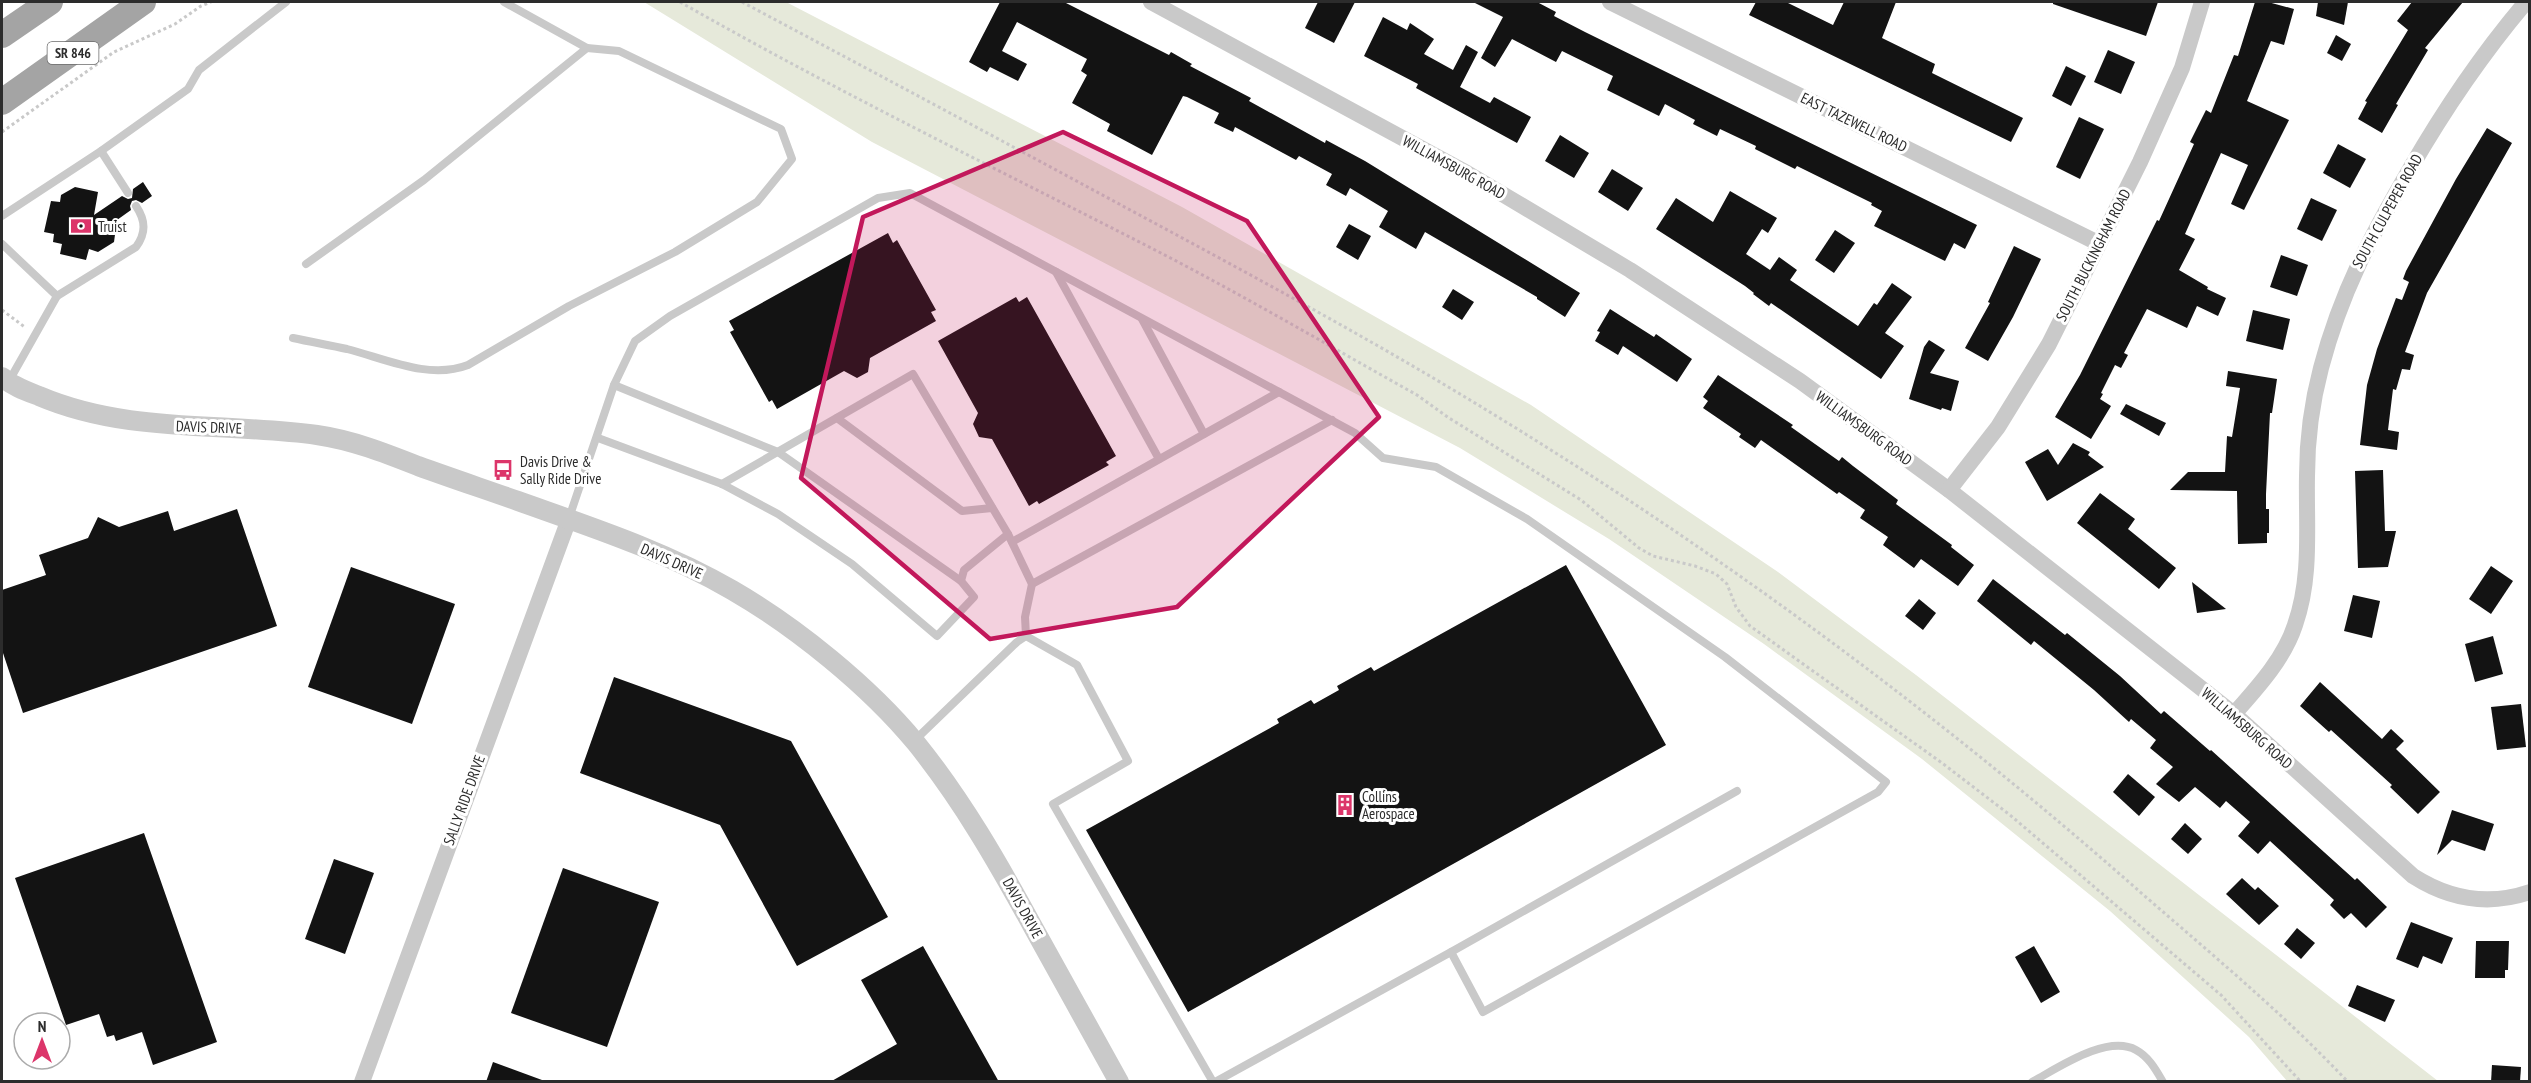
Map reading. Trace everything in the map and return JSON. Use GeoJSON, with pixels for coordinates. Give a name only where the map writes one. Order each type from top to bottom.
{"type":"FeatureCollection","features":[{"type":"Feature","properties":{"kind":"main road"},"geometry":{"type":"LineString","coordinates":[[2,35],[50,2]]}},
{"type":"Feature","properties":{"kind":"main road","name":"SR 846"},"geometry":{"type":"LineString","coordinates":[[2,102],[143,2]]}},
{"type":"Feature","properties":{"kind":"street","name":"WILLIAMSBURG ROAD"},"geometry":{"type":"LineString","coordinates":[[1151,2],[1467,173],[1630,270],[1808,387],[1948,490],[2234,714],[2413,876],[2454,895],[2475,899],[2502,900],[2529,892]]}},
{"type":"Feature","properties":{"kind":"street","name":"EAST TAZEWELL ROAD"},"geometry":{"type":"LineString","coordinates":[[1610,2],[2098,243]]}},
{"type":"Feature","properties":{"kind":"street","name":"SOUTH BUCKINGHAM ROAD"},"geometry":{"type":"LineString","coordinates":[[1948,490],[1998,427],[2029,380],[2140,162],[2182,68],[2202,2]]}},
{"type":"Feature","properties":{"kind":"street","name":"SOUTH CULPEPER ROAD"},"geometry":{"type":"LineString","coordinates":[[2234,714],[2277,660],[2295,626],[2305,588],[2307,473],[2312,418],[2321,370],[2337,315],[2354,271],[2370,237],[2425,143],[2476,63],[2526,2]]}},
{"type":"Feature","properties":{"kind":"street","name":"DAVIS DRIVE"},"geometry":{"type":"LineString","coordinates":[[4,384],[87,412],[153,424],[273,428],[329,436],[375,449],[568,519],[686,565],[768,612],[839,667],[914,741],[975,825],[1119,1082]]}},
{"type":"Feature","properties":{"kind":"street","name":"SALLY RIDE DRIVE"},"geometry":{"type":"LineString","coordinates":[[362,1082],[568,519]]}},
{"type":"Feature","properties":{"kind":"lane"},"geometry":{"type":"LineString","coordinates":[[2,216],[101,151],[188,89],[199,69],[286,2]]}},
{"type":"Feature","properties":{"kind":"lane"},"geometry":{"type":"LineString","coordinates":[[293,338],[347,349],[421,369],[452,371],[468,365],[568,306],[675,252],[757,202],[792,159],[781,129],[619,51],[587,48],[504,2]]}},
{"type":"Feature","properties":{"kind":"lane"},"geometry":{"type":"LineString","coordinates":[[306,264],[424,180],[587,48]]}},
{"type":"Feature","properties":{"kind":"lane"},"geometry":{"type":"LineString","coordinates":[[101,151],[128,193]]}},
{"type":"Feature","properties":{"kind":"lane"},"geometry":{"type":"LineString","coordinates":[[568,519],[614,385],[635,341],[670,316],[878,198],[910,193],[1355,432],[1383,458],[1436,467],[1527,519],[1725,657],[1886,782],[1878,792],[1483,1012],[1451,952]]}},
{"type":"Feature","properties":{"kind":"lane"},"geometry":{"type":"LineString","coordinates":[[4,384],[57,296],[136,247],[143,237],[144,225],[136,206]]}},
{"type":"Feature","properties":{"kind":"lane"},"geometry":{"type":"LineString","coordinates":[[2,244],[57,296]]}},
{"type":"Feature","properties":{"kind":"lane"},"geometry":{"type":"LineString","coordinates":[[1055,271],[1159,459]]}},
{"type":"Feature","properties":{"kind":"lane"},"geometry":{"type":"LineString","coordinates":[[1142,318],[1204,434]]}},
{"type":"Feature","properties":{"kind":"lane"},"geometry":{"type":"LineString","coordinates":[[722,484],[913,374],[1010,538],[1032,584],[1025,617],[1026,636],[914,741]]}},
{"type":"Feature","properties":{"kind":"lane"},"geometry":{"type":"LineString","coordinates":[[597,438],[722,484],[778,514],[852,564],[937,636],[974,597],[961,581],[778,452],[614,385]]}},
{"type":"Feature","properties":{"kind":"lane"},"geometry":{"type":"LineString","coordinates":[[961,581],[964,570],[1010,538],[1280,392]]}},
{"type":"Feature","properties":{"kind":"lane"},"geometry":{"type":"LineString","coordinates":[[837,418],[962,511],[992,508]]}},
{"type":"Feature","properties":{"kind":"lane"},"geometry":{"type":"LineString","coordinates":[[1032,584],[1332,420]]}},
{"type":"Feature","properties":{"kind":"lane"},"geometry":{"type":"LineString","coordinates":[[1026,636],[1077,664],[1128,761],[1053,804],[1214,1082],[1737,791]]}},
{"type":"Feature","properties":{"kind":"lane"},"geometry":{"type":"LineString","coordinates":[[2032,1082],[2095,1049],[2115,1046],[2135,1049],[2153,1064],[2163,1082]]}},
{"type":"Feature","properties":{"kind":"path"},"geometry":{"type":"LineString","coordinates":[[2,132],[114,52],[175,24],[201,6],[211,2]]}},
{"type":"Feature","properties":{"kind":"path"},"geometry":{"type":"LineString","coordinates":[[742,2],[1312,308],[1471,401],[1621,495],[1744,580],[1948,729],[2082,840],[2311,1042],[2348,1082]]}},
{"type":"Feature","properties":{"kind":"path"},"geometry":{"type":"LineString","coordinates":[[2,310],[35,334]]}},
{"type":"Feature","properties":{"kind":"highlighted area"},"geometry":{"type":"Polygon","coordinates":[[[1063,132],[1247,221],[1379,417],[1177,607],[990,639],[801,478],[863,217],[1063,132]]]}},
{"type":"Feature","properties":{"kind":"shaded area"},"geometry":{"type":"Polygon","coordinates":[[[644,2],[786,2],[1182,207],[1531,405],[1778,572],[1916,675],[2438,1081],[2287,1081],[2249,1037],[2110,911],[1922,759],[1764,644],[1609,539],[1460,448],[872,142],[644,2]]]}},
{"type":"Feature","properties":{"kind":"building"},"geometry":{"type":"Polygon","coordinates":[[[1000,2],[1064,2],[1169,55],[1171,52],[1192,64],[1190,66],[1251,98],[1249,101],[1325,143],[1326,140],[1365,161],[1580,293],[1565,317],[1537,297],[1425,232],[1416,249],[1379,227],[1388,211],[1350,188],[1346,196],[1326,185],[1332,174],[1299,156],[1296,160],[1235,127],[1233,132],[1214,123],[1219,113],[1187,97],[1183,96],[1152,155],[1107,131],[1110,124],[1072,103],[1087,75],[1081,71],[1087,59],[1017,22],[1002,51],[1027,64],[1018,81],[990,67],[987,72],[969,62],[1000,2]]]}},
{"type":"Feature","properties":{"kind":"building"},"geometry":{"type":"Polygon","coordinates":[[[1318,2],[1355,2],[1334,43],[1305,28],[1318,2]]]}},
{"type":"Feature","properties":{"kind":"building"},"geometry":{"type":"Polygon","coordinates":[[[1473,2],[1537,2],[1556,12],[1554,16],[1585,32],[1977,225],[1965,249],[1954,243],[1945,261],[1874,226],[1882,211],[1871,205],[1872,203],[1797,166],[1795,169],[1755,149],[1756,146],[1720,129],[1717,136],[1693,124],[1695,120],[1665,104],[1659,116],[1607,90],[1613,76],[1562,51],[1556,62],[1512,39],[1495,67],[1481,58],[1503,17],[1473,2]]]}},
{"type":"Feature","properties":{"kind":"building"},"geometry":{"type":"Polygon","coordinates":[[[1756,2],[1786,2],[1833,25],[1844,2],[1896,2],[1882,38],[1935,64],[1932,73],[2023,118],[2011,142],[1749,15],[1756,2]]]}},
{"type":"Feature","properties":{"kind":"building"},"geometry":{"type":"Polygon","coordinates":[[[2053,2],[2158,2],[2146,36],[2053,4],[2053,2]]]}},
{"type":"Feature","properties":{"kind":"building"},"geometry":{"type":"Polygon","coordinates":[[[2255,2],[2268,2],[2294,9],[2284,45],[2271,41],[2247,101],[2289,120],[2244,210],[2231,204],[2248,165],[2221,153],[2185,234],[2195,239],[2179,270],[2208,287],[2207,289],[2226,298],[2218,316],[2197,306],[2187,328],[2147,309],[2124,353],[2128,355],[2121,368],[2115,365],[2101,393],[2103,394],[2100,399],[2111,406],[2091,439],[2055,417],[2080,375],[2157,220],[2159,221],[2194,144],[2190,142],[2206,110],[2211,113],[2234,55],[2238,56],[2255,2]]]}},
{"type":"Feature","properties":{"kind":"building"},"geometry":{"type":"Polygon","coordinates":[[[2318,2],[2348,2],[2344,25],[2316,16],[2318,2]]]}},
{"type":"Feature","properties":{"kind":"building"},"geometry":{"type":"Polygon","coordinates":[[[2412,2],[2463,2],[2425,48],[2428,50],[2396,104],[2398,105],[2382,133],[2358,119],[2367,102],[2365,101],[2408,30],[2397,21],[2412,2]]]}},
{"type":"Feature","properties":{"kind":"building"},"geometry":{"type":"Polygon","coordinates":[[[1383,17],[1407,30],[1410,23],[1434,39],[1424,54],[1453,70],[1466,45],[1478,52],[1460,87],[1490,103],[1494,97],[1531,117],[1517,143],[1416,88],[1418,84],[1364,56],[1383,17]]]}},
{"type":"Feature","properties":{"kind":"building"},"geometry":{"type":"Polygon","coordinates":[[[2336,35],[2351,44],[2342,61],[2327,53],[2336,35]]]}},
{"type":"Feature","properties":{"kind":"building"},"geometry":{"type":"Polygon","coordinates":[[[2108,50],[2135,62],[2121,94],[2094,82],[2108,50]]]}},
{"type":"Feature","properties":{"kind":"building"},"geometry":{"type":"Polygon","coordinates":[[[2066,66],[2086,76],[2071,106],[2052,96],[2066,66]]]}},
{"type":"Feature","properties":{"kind":"building"},"geometry":{"type":"Polygon","coordinates":[[[2079,117],[2104,129],[2080,179],[2056,167],[2079,117]]]}},
{"type":"Feature","properties":{"kind":"building"},"geometry":{"type":"Polygon","coordinates":[[[2487,128],[2512,143],[2427,293],[2405,352],[2414,355],[2410,370],[2402,369],[2396,390],[2393,389],[2388,430],[2399,432],[2397,450],[2360,445],[2367,385],[2377,349],[2396,298],[2402,300],[2409,282],[2403,279],[2406,271],[2456,179],[2487,128]]]}},
{"type":"Feature","properties":{"kind":"building"},"geometry":{"type":"Polygon","coordinates":[[[1560,135],[1589,153],[1574,178],[1545,161],[1560,135]]]}},
{"type":"Feature","properties":{"kind":"building"},"geometry":{"type":"Polygon","coordinates":[[[2338,144],[2366,159],[2350,188],[2323,173],[2338,144]]]}},
{"type":"Feature","properties":{"kind":"building"},"geometry":{"type":"Polygon","coordinates":[[[1612,169],[1643,188],[1628,211],[1598,192],[1612,169]]]}},
{"type":"Feature","properties":{"kind":"building","name":"Truist"},"geometry":{"type":"Polygon","coordinates":[[[143,182],[152,196],[142,203],[132,201],[131,210],[117,220],[114,242],[98,252],[89,249],[86,260],[60,254],[62,244],[53,242],[54,234],[44,232],[51,201],[60,202],[61,195],[75,187],[98,192],[94,215],[122,196],[132,198],[133,189],[143,182]]]}},
{"type":"Feature","properties":{"kind":"building"},"geometry":{"type":"Polygon","coordinates":[[[1730,191],[1777,218],[1768,233],[1762,229],[1746,254],[1770,270],[1779,257],[1797,270],[1790,280],[1858,326],[1874,303],[1877,305],[1892,283],[1912,297],[1885,333],[1904,346],[1881,379],[1771,303],[1769,306],[1745,286],[1656,229],[1676,198],[1713,222],[1730,191]]]}},
{"type":"Feature","properties":{"kind":"building"},"geometry":{"type":"Polygon","coordinates":[[[2311,198],[2337,210],[2322,241],[2297,229],[2311,198]]]}},
{"type":"Feature","properties":{"kind":"building"},"geometry":{"type":"Polygon","coordinates":[[[1349,224],[1371,236],[1358,260],[1336,247],[1349,224]]]}},
{"type":"Feature","properties":{"kind":"building"},"geometry":{"type":"Polygon","coordinates":[[[1835,230],[1855,243],[1834,273],[1815,260],[1835,230]]]}},
{"type":"Feature","properties":{"kind":"building"},"geometry":{"type":"Polygon","coordinates":[[[888,233],[893,243],[897,240],[936,310],[931,312],[936,321],[870,358],[868,372],[857,378],[844,371],[777,409],[772,400],[769,402],[730,332],[734,330],[729,321],[888,233]]]}},
{"type":"Feature","properties":{"kind":"building"},"geometry":{"type":"Polygon","coordinates":[[[2014,246],[2041,259],[2013,317],[1988,361],[1965,348],[1990,303],[1988,302],[2014,246]]]}},
{"type":"Feature","properties":{"kind":"building"},"geometry":{"type":"Polygon","coordinates":[[[2281,255],[2308,265],[2297,296],[2270,287],[2281,255]]]}},
{"type":"Feature","properties":{"kind":"building"},"geometry":{"type":"Polygon","coordinates":[[[1453,289],[1474,302],[1462,320],[1442,307],[1453,289]]]}},
{"type":"Feature","properties":{"kind":"building"},"geometry":{"type":"Polygon","coordinates":[[[1016,297],[1019,302],[1027,297],[1116,456],[1106,462],[1109,465],[1039,504],[1037,501],[1029,506],[992,439],[979,437],[973,424],[978,413],[938,341],[1016,297]]]}},
{"type":"Feature","properties":{"kind":"building"},"geometry":{"type":"Polygon","coordinates":[[[1610,309],[1654,337],[1656,334],[1692,359],[1677,382],[1623,346],[1618,355],[1595,341],[1600,332],[1597,331],[1610,309]]]}},
{"type":"Feature","properties":{"kind":"building"},"geometry":{"type":"Polygon","coordinates":[[[2253,310],[2290,319],[2283,350],[2246,341],[2253,310]]]}},
{"type":"Feature","properties":{"kind":"building"},"geometry":{"type":"Polygon","coordinates":[[[1929,340],[1945,350],[1930,373],[1959,381],[1951,411],[1909,399],[1924,347],[1929,340]]]}},
{"type":"Feature","properties":{"kind":"building"},"geometry":{"type":"Polygon","coordinates":[[[2228,371],[2277,379],[2272,413],[2270,413],[2266,494],[2266,509],[2269,509],[2267,543],[2238,544],[2237,491],[2170,490],[2188,472],[2225,472],[2227,436],[2232,437],[2240,388],[2226,386],[2228,371]]]}},
{"type":"Feature","properties":{"kind":"building"},"geometry":{"type":"Polygon","coordinates":[[[1718,375],[1793,425],[1791,427],[1839,461],[1842,457],[1898,500],[1896,504],[1952,545],[1951,547],[1974,565],[1958,586],[1921,559],[1914,568],[1883,545],[1888,537],[1860,518],[1865,510],[1839,492],[1837,494],[1761,440],[1755,448],[1739,437],[1741,434],[1703,408],[1708,401],[1703,397],[1718,375]]]}},
{"type":"Feature","properties":{"kind":"building"},"geometry":{"type":"Polygon","coordinates":[[[2126,404],[2166,423],[2159,436],[2120,414],[2126,404]]]}},
{"type":"Feature","properties":{"kind":"building"},"geometry":{"type":"Polygon","coordinates":[[[2073,443],[2090,452],[2088,455],[2104,467],[2047,501],[2025,462],[2048,449],[2058,465],[2073,443]]]}},
{"type":"Feature","properties":{"kind":"building"},"geometry":{"type":"Polygon","coordinates":[[[2383,470],[2385,531],[2396,531],[2388,567],[2358,568],[2355,471],[2383,470]]]}},
{"type":"Feature","properties":{"kind":"building"},"geometry":{"type":"Polygon","coordinates":[[[2100,493],[2135,519],[2128,529],[2176,568],[2159,589],[2077,523],[2100,493]]]}},
{"type":"Feature","properties":{"kind":"building"},"geometry":{"type":"Polygon","coordinates":[[[237,509],[277,626],[23,713],[2,650],[2,590],[46,575],[39,555],[88,538],[98,517],[119,527],[168,511],[174,531],[237,509]]]}},
{"type":"Feature","properties":{"kind":"building","name":"Collins Aerospace"},"geometry":{"type":"Polygon","coordinates":[[[1566,565],[1666,745],[1188,1012],[1086,830],[1279,723],[1277,719],[1311,700],[1314,704],[1339,690],[1337,686],[1371,667],[1374,671],[1566,565]]]}},
{"type":"Feature","properties":{"kind":"building"},"geometry":{"type":"Polygon","coordinates":[[[2491,566],[2513,581],[2491,614],[2469,599],[2491,566]]]}},
{"type":"Feature","properties":{"kind":"building"},"geometry":{"type":"Polygon","coordinates":[[[351,567],[455,604],[412,724],[308,687],[351,567]]]}},
{"type":"Feature","properties":{"kind":"building"},"geometry":{"type":"Polygon","coordinates":[[[1993,579],[2065,635],[2067,633],[2120,676],[2161,714],[2164,711],[2211,750],[2387,907],[2366,928],[2351,913],[2344,919],[2330,905],[2334,900],[2270,841],[2258,854],[2238,836],[2250,822],[2226,801],[2220,808],[2195,787],[2179,802],[2156,784],[2173,767],[2150,748],[2156,740],[2131,719],[2129,722],[2034,641],[2031,645],[1977,601],[1993,579]]]}},
{"type":"Feature","properties":{"kind":"building"},"geometry":{"type":"Polygon","coordinates":[[[2192,582],[2226,609],[2197,613],[2192,582]]]}},
{"type":"Feature","properties":{"kind":"building"},"geometry":{"type":"Polygon","coordinates":[[[2353,595],[2380,601],[2372,638],[2344,631],[2353,595]]]}},
{"type":"Feature","properties":{"kind":"building"},"geometry":{"type":"Polygon","coordinates":[[[1919,599],[1936,613],[1923,630],[1905,616],[1919,599]]]}},
{"type":"Feature","properties":{"kind":"building"},"geometry":{"type":"Polygon","coordinates":[[[2493,636],[2503,674],[2475,682],[2465,644],[2493,636]]]}},
{"type":"Feature","properties":{"kind":"building"},"geometry":{"type":"Polygon","coordinates":[[[614,677],[791,741],[888,917],[797,966],[720,825],[580,773],[614,677]]]}},
{"type":"Feature","properties":{"kind":"building"},"geometry":{"type":"Polygon","coordinates":[[[2320,682],[2382,739],[2391,729],[2404,741],[2396,749],[2440,792],[2418,814],[2390,787],[2392,785],[2331,730],[2329,732],[2300,706],[2320,682]]]}},
{"type":"Feature","properties":{"kind":"building"},"geometry":{"type":"Polygon","coordinates":[[[2521,704],[2526,747],[2497,750],[2491,707],[2521,704]]]}},
{"type":"Feature","properties":{"kind":"building"},"geometry":{"type":"Polygon","coordinates":[[[2128,774],[2155,797],[2139,816],[2113,792],[2128,774]]]}},
{"type":"Feature","properties":{"kind":"building"},"geometry":{"type":"Polygon","coordinates":[[[2452,810],[2494,824],[2485,851],[2452,840],[2437,855],[2452,810]]]}},
{"type":"Feature","properties":{"kind":"building"},"geometry":{"type":"Polygon","coordinates":[[[2185,823],[2202,839],[2188,854],[2171,839],[2185,823]]]}},
{"type":"Feature","properties":{"kind":"building"},"geometry":{"type":"Polygon","coordinates":[[[144,833],[217,1042],[153,1065],[142,1032],[116,1041],[114,1035],[107,1037],[99,1014],[72,1023],[72,1011],[61,1011],[15,878],[144,833]]]}},
{"type":"Feature","properties":{"kind":"building"},"geometry":{"type":"Polygon","coordinates":[[[334,859],[374,873],[345,954],[305,939],[334,859]]]}},
{"type":"Feature","properties":{"kind":"building"},"geometry":{"type":"Polygon","coordinates":[[[563,868],[659,902],[607,1047],[511,1013],[563,868]]]}},
{"type":"Feature","properties":{"kind":"building"},"geometry":{"type":"Polygon","coordinates":[[[2242,878],[2255,890],[2258,887],[2279,906],[2259,925],[2226,894],[2242,878]]]}},
{"type":"Feature","properties":{"kind":"building"},"geometry":{"type":"Polygon","coordinates":[[[2411,922],[2453,938],[2442,964],[2423,956],[2418,968],[2396,959],[2411,922]]]}},
{"type":"Feature","properties":{"kind":"building"},"geometry":{"type":"Polygon","coordinates":[[[2297,928],[2315,943],[2301,959],[2284,944],[2297,928]]]}},
{"type":"Feature","properties":{"kind":"building"},"geometry":{"type":"Polygon","coordinates":[[[2476,941],[2509,941],[2508,970],[2505,970],[2505,978],[2475,978],[2476,941]]]}},
{"type":"Feature","properties":{"kind":"building"},"geometry":{"type":"Polygon","coordinates":[[[923,946],[999,1082],[830,1082],[897,1044],[861,980],[923,946]]]}},
{"type":"Feature","properties":{"kind":"building"},"geometry":{"type":"Polygon","coordinates":[[[2034,946],[2060,992],[2041,1003],[2015,957],[2034,946]]]}},
{"type":"Feature","properties":{"kind":"building"},"geometry":{"type":"Polygon","coordinates":[[[2357,985],[2395,1000],[2385,1022],[2348,1006],[2357,985]]]}},
{"type":"Feature","properties":{"kind":"building"},"geometry":{"type":"Polygon","coordinates":[[[493,1062],[542,1080],[541,1082],[486,1082],[493,1062]]]}},
{"type":"Feature","properties":{"kind":"building"},"geometry":{"type":"Polygon","coordinates":[[[2492,1065],[2521,1067],[2520,1082],[2491,1082],[2492,1065]]]}},
{"type":"Feature","properties":{"kind":"place","name":"Truist"},"geometry":{"type":"Point","coordinates":[81,226]}},
{"type":"Feature","properties":{"kind":"place","name":"Davis Drive & Sally Ride Drive"},"geometry":{"type":"Point","coordinates":[503,470]}},
{"type":"Feature","properties":{"kind":"place","name":"Collins Aerospace"},"geometry":{"type":"Point","coordinates":[1345,805]}}]}
